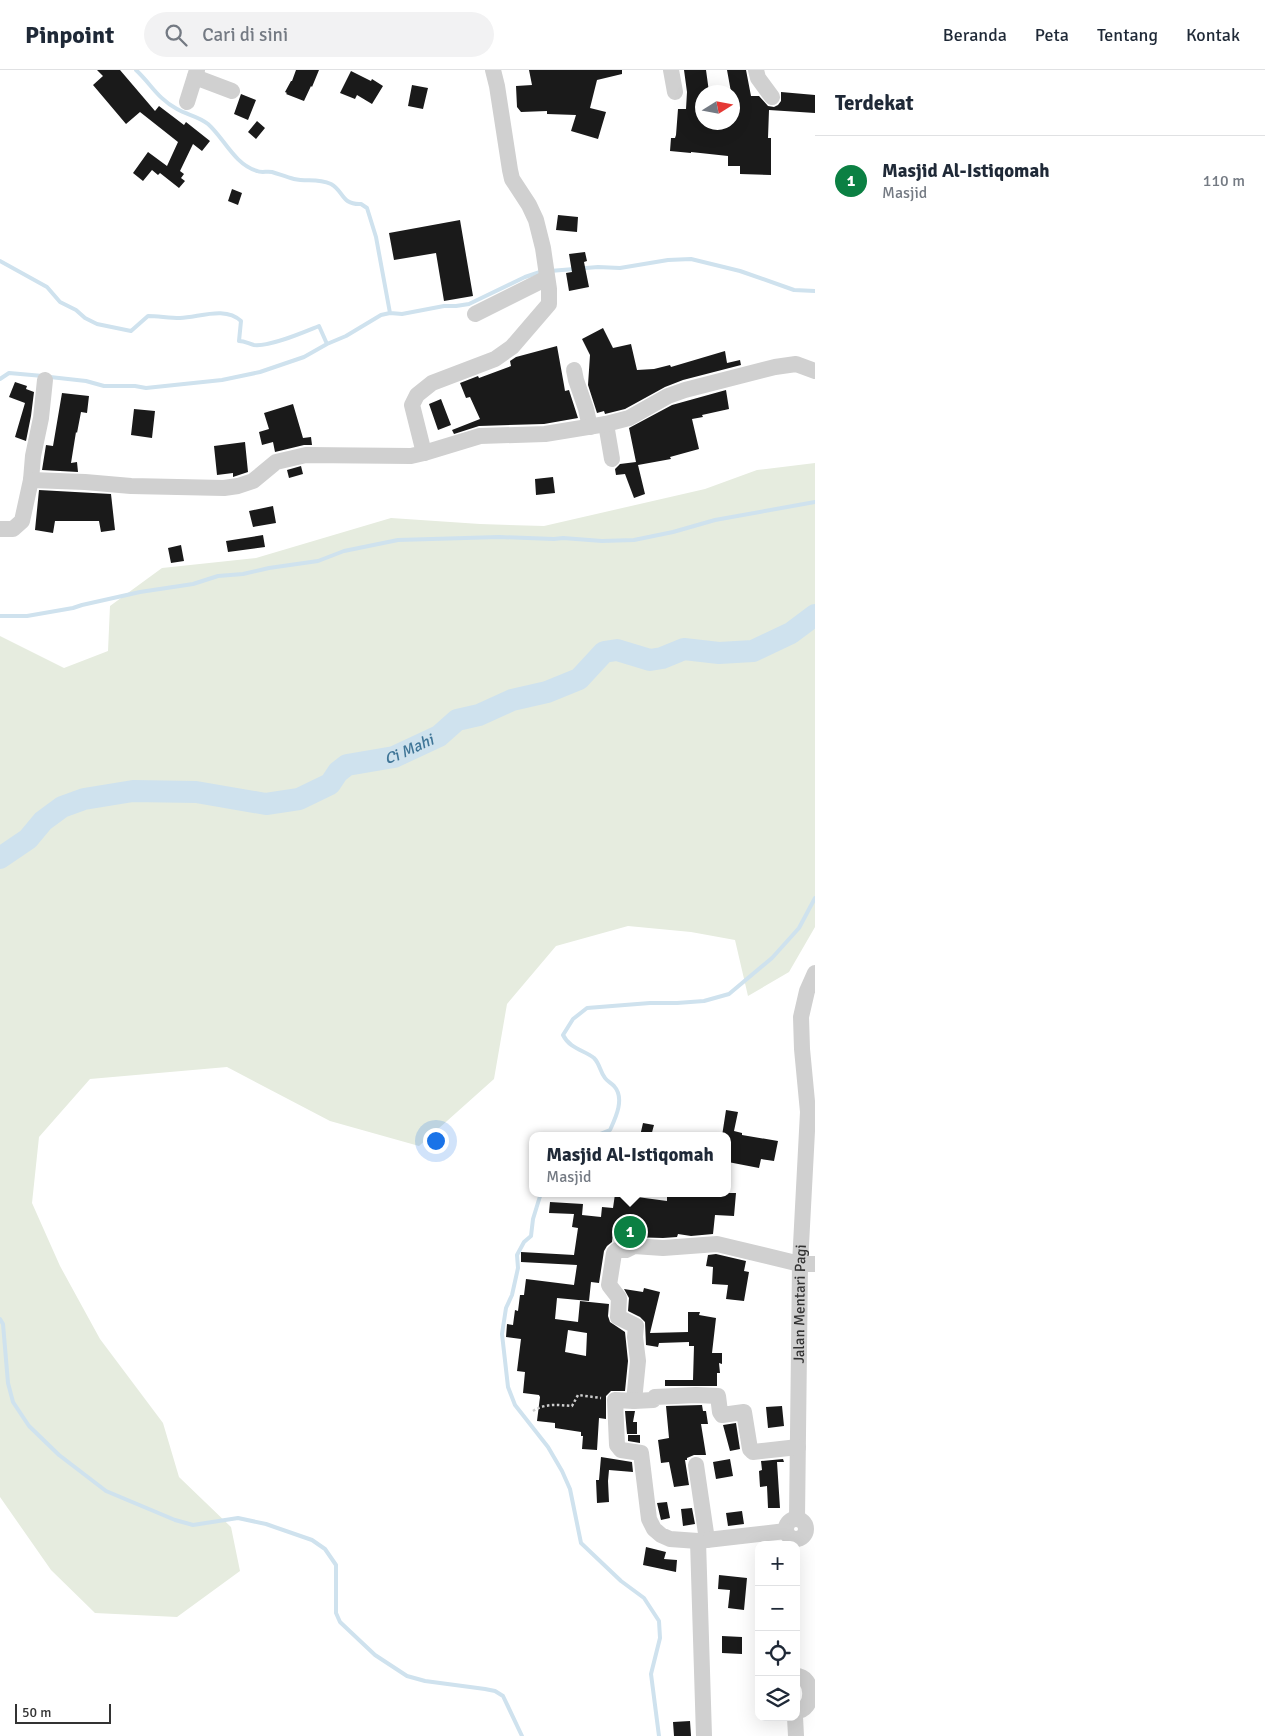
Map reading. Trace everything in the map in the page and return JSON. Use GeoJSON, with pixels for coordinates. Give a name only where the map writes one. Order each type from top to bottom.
{"type":"FeatureCollection","features":[{"type":"Feature","properties":{"kind":"street"},"geometry":{"type":"LineString","coordinates":[[424,453],[412,405],[417,394],[432,383],[495,359],[512,346],[549,304],[544,248],[536,220],[529,205],[512,179],[497,86],[492,70]]}},
{"type":"Feature","properties":{"kind":"street"},"geometry":{"type":"LineString","coordinates":[[670,70],[675,92]]}},
{"type":"Feature","properties":{"kind":"street"},"geometry":{"type":"LineString","coordinates":[[756,70],[761,83],[772,98]]}},
{"type":"Feature","properties":{"kind":"street"},"geometry":{"type":"LineString","coordinates":[[188,102],[196,74],[232,91]]}},
{"type":"Feature","properties":{"kind":"street"},"geometry":{"type":"LineString","coordinates":[[475,314],[547,278]]}},
{"type":"Feature","properties":{"kind":"street"},"geometry":{"type":"LineString","coordinates":[[31,480],[130,486],[224,488],[253,481],[276,462],[306,455],[411,456],[480,436],[545,434],[590,427],[628,418],[668,396],[726,379],[796,364],[815,371]]}},
{"type":"Feature","properties":{"kind":"street"},"geometry":{"type":"LineString","coordinates":[[574,370],[590,427]]}},
{"type":"Feature","properties":{"kind":"street"},"geometry":{"type":"LineString","coordinates":[[0,529],[13,529],[22,521],[31,480],[45,380]]}},
{"type":"Feature","properties":{"kind":"street"},"geometry":{"type":"LineString","coordinates":[[606,424],[612,459]]}},
{"type":"Feature","properties":{"kind":"street","name":"Jalan Mentari Pagi"},"geometry":{"type":"LineString","coordinates":[[799,1532],[798,1447],[807,1326],[808,1112],[801,1017],[811,995],[815,973]]}},
{"type":"Feature","properties":{"kind":"street"},"geometry":{"type":"LineString","coordinates":[[634,1402],[638,1362],[635,1337],[636,1326],[618,1317],[619,1298],[610,1285],[614,1253],[617,1250],[626,1250],[634,1246],[663,1248],[717,1244],[807,1264]]}},
{"type":"Feature","properties":{"kind":"street"},"geometry":{"type":"LineString","coordinates":[[798,1447],[753,1452],[750,1449],[744,1412],[722,1414],[720,1412],[718,1396],[696,1394],[655,1397],[653,1400],[634,1402],[615,1400],[616,1445],[620,1450],[641,1453],[646,1509],[654,1529],[661,1535],[670,1539],[702,1541],[799,1532]]}},
{"type":"Feature","properties":{"kind":"street"},"geometry":{"type":"LineString","coordinates":[[696,1465],[702,1541],[704,1736]]}},
{"type":"Feature","properties":{"kind":"street"},"geometry":{"type":"LineString","coordinates":[[800,1676],[810,1681],[815,1696],[810,1706],[800,1710]]}},
{"type":"Feature","properties":{"kind":"street"},"geometry":{"type":"LineString","coordinates":[[795,1721],[796,1736]]}},
{"type":"Feature","properties":{"kind":"path"},"geometry":{"type":"LineString","coordinates":[[533,1410],[538,1407],[554,1404],[572,1406],[578,1395],[615,1400]]}},
{"type":"Feature","properties":{"kind":"shaded area"},"geometry":{"type":"Polygon","coordinates":[[[815,463],[815,927],[789,972],[748,996],[735,940],[691,932],[628,926],[556,946],[507,1004],[494,1079],[419,1146],[330,1121],[227,1067],[90,1079],[39,1137],[32,1203],[60,1266],[100,1339],[163,1423],[179,1477],[231,1527],[240,1571],[177,1617],[95,1613],[51,1570],[0,1497],[0,636],[64,668],[108,651],[110,606],[162,568],[256,558],[391,518],[544,526],[705,489],[757,470],[815,463]]]}},
{"type":"Feature","properties":{"kind":"building"},"geometry":{"type":"Polygon","coordinates":[[[97,70],[120,70],[155,111],[159,106],[184,125],[186,122],[210,141],[202,151],[193,144],[180,171],[184,174],[181,178],[185,181],[179,188],[160,173],[158,175],[152,170],[143,181],[133,173],[148,152],[167,166],[178,142],[140,112],[126,124],[93,85],[103,76],[97,70]]]}},
{"type":"Feature","properties":{"kind":"building"},"geometry":{"type":"Polygon","coordinates":[[[296,70],[319,70],[304,101],[285,92],[296,70]]]}},
{"type":"Feature","properties":{"kind":"building"},"geometry":{"type":"Polygon","coordinates":[[[529,70],[622,70],[622,74],[597,80],[590,108],[606,112],[598,139],[571,131],[576,115],[547,114],[547,111],[521,112],[517,107],[516,86],[532,85],[529,70]]]}},
{"type":"Feature","properties":{"kind":"building"},"geometry":{"type":"Polygon","coordinates":[[[684,70],[706,70],[708,85],[695,85],[695,130],[740,130],[740,85],[730,85],[727,70],[746,70],[751,96],[759,96],[768,106],[774,107],[778,105],[781,101],[781,92],[815,95],[815,113],[769,110],[768,138],[771,138],[771,175],[740,174],[740,166],[728,166],[728,156],[670,151],[671,138],[675,138],[676,135],[678,109],[686,109],[687,92],[684,70]]]}},
{"type":"Feature","properties":{"kind":"building"},"geometry":{"type":"Polygon","coordinates":[[[351,71],[371,81],[372,79],[383,86],[372,104],[357,95],[355,99],[340,93],[351,71]]]}},
{"type":"Feature","properties":{"kind":"building"},"geometry":{"type":"Polygon","coordinates":[[[412,85],[428,88],[423,109],[408,106],[412,85]]]}},
{"type":"Feature","properties":{"kind":"building"},"geometry":{"type":"Polygon","coordinates":[[[241,94],[256,100],[248,120],[234,114],[241,94]]]}},
{"type":"Feature","properties":{"kind":"building"},"geometry":{"type":"Polygon","coordinates":[[[257,121],[265,128],[256,139],[248,132],[257,121]]]}},
{"type":"Feature","properties":{"kind":"building"},"geometry":{"type":"Polygon","coordinates":[[[232,189],[242,193],[238,205],[228,201],[232,189]]]}},
{"type":"Feature","properties":{"kind":"building"},"geometry":{"type":"Polygon","coordinates":[[[558,215],[578,217],[577,232],[556,230],[558,215]]]}},
{"type":"Feature","properties":{"kind":"building"},"geometry":{"type":"Polygon","coordinates":[[[460,220],[473,296],[444,301],[436,253],[394,260],[389,233],[460,220]]]}},
{"type":"Feature","properties":{"kind":"building"},"geometry":{"type":"Polygon","coordinates":[[[585,252],[587,261],[584,262],[589,287],[569,291],[566,273],[572,272],[569,254],[585,252]]]}},
{"type":"Feature","properties":{"kind":"building"},"geometry":{"type":"Polygon","coordinates":[[[603,328],[613,348],[631,344],[637,370],[654,369],[670,365],[671,367],[725,351],[727,363],[740,360],[741,365],[683,380],[665,387],[625,409],[605,414],[604,411],[597,413],[588,385],[590,355],[582,339],[603,328]]]}},
{"type":"Feature","properties":{"kind":"building"},"geometry":{"type":"Polygon","coordinates":[[[557,346],[565,391],[569,390],[578,418],[544,424],[479,426],[454,434],[452,430],[480,419],[470,397],[466,398],[460,383],[511,366],[510,361],[516,357],[557,346]]]}},
{"type":"Feature","properties":{"kind":"building"},"geometry":{"type":"Polygon","coordinates":[[[15,382],[27,386],[26,389],[34,392],[26,441],[15,437],[25,403],[9,397],[15,382]]]}},
{"type":"Feature","properties":{"kind":"building"},"geometry":{"type":"Polygon","coordinates":[[[726,390],[729,409],[692,419],[699,449],[670,457],[671,459],[638,465],[645,494],[634,498],[625,474],[616,475],[615,469],[620,464],[636,462],[629,428],[672,405],[726,390]]]}},
{"type":"Feature","properties":{"kind":"building"},"geometry":{"type":"Polygon","coordinates":[[[62,393],[89,396],[87,413],[81,412],[71,463],[77,462],[78,472],[42,470],[46,445],[53,446],[62,393]]]}},
{"type":"Feature","properties":{"kind":"building"},"geometry":{"type":"Polygon","coordinates":[[[441,399],[451,425],[438,430],[429,404],[441,399]]]}},
{"type":"Feature","properties":{"kind":"building"},"geometry":{"type":"Polygon","coordinates":[[[293,404],[303,438],[311,437],[312,445],[275,452],[273,442],[262,445],[259,432],[269,429],[264,413],[293,404]]]}},
{"type":"Feature","properties":{"kind":"building"},"geometry":{"type":"Polygon","coordinates":[[[134,409],[155,411],[152,438],[131,435],[134,409]]]}},
{"type":"Feature","properties":{"kind":"building"},"geometry":{"type":"Polygon","coordinates":[[[245,442],[248,472],[233,477],[233,473],[217,475],[214,446],[245,442]]]}},
{"type":"Feature","properties":{"kind":"building"},"geometry":{"type":"Polygon","coordinates":[[[301,466],[303,474],[289,478],[287,470],[301,466]]]}},
{"type":"Feature","properties":{"kind":"building"},"geometry":{"type":"Polygon","coordinates":[[[553,477],[555,493],[536,495],[535,479],[553,477]]]}},
{"type":"Feature","properties":{"kind":"building"},"geometry":{"type":"Polygon","coordinates":[[[39,490],[111,494],[115,530],[101,532],[99,521],[55,521],[53,533],[35,530],[39,490]]]}},
{"type":"Feature","properties":{"kind":"building"},"geometry":{"type":"Polygon","coordinates":[[[273,506],[276,523],[253,527],[249,511],[273,506]]]}},
{"type":"Feature","properties":{"kind":"building"},"geometry":{"type":"Polygon","coordinates":[[[263,535],[265,547],[228,552],[226,541],[263,535]]]}},
{"type":"Feature","properties":{"kind":"building"},"geometry":{"type":"Polygon","coordinates":[[[181,545],[184,561],[171,563],[168,548],[181,545]]]}},
{"type":"Feature","properties":{"kind":"building"},"geometry":{"type":"Polygon","coordinates":[[[726,1110],[738,1112],[734,1131],[742,1133],[742,1135],[778,1141],[774,1161],[761,1159],[759,1168],[731,1163],[731,1132],[723,1132],[726,1110]]]}},
{"type":"Feature","properties":{"kind":"building"},"geometry":{"type":"Polygon","coordinates":[[[643,1123],[654,1125],[652,1132],[641,1132],[643,1123]]]}},
{"type":"Feature","properties":{"kind":"building"},"geometry":{"type":"Polygon","coordinates":[[[731,1193],[736,1193],[734,1216],[715,1215],[713,1234],[691,1236],[678,1234],[677,1237],[663,1238],[629,1237],[613,1232],[612,1242],[604,1251],[599,1283],[591,1282],[589,1301],[557,1298],[555,1319],[578,1322],[580,1301],[609,1304],[608,1316],[610,1322],[625,1332],[628,1361],[625,1391],[611,1391],[606,1396],[606,1419],[599,1418],[597,1450],[582,1449],[583,1436],[581,1436],[581,1432],[555,1428],[555,1423],[537,1421],[540,1397],[539,1395],[523,1393],[525,1372],[517,1371],[521,1339],[506,1337],[507,1324],[513,1325],[515,1310],[518,1311],[520,1295],[524,1295],[526,1279],[574,1285],[577,1265],[521,1262],[521,1252],[574,1255],[578,1228],[572,1227],[574,1214],[549,1213],[550,1202],[583,1204],[582,1215],[601,1217],[602,1207],[613,1208],[615,1197],[637,1197],[667,1201],[667,1197],[731,1197],[731,1193]],[[568,1330],[565,1352],[586,1356],[587,1333],[568,1330]]]}},
{"type":"Feature","properties":{"kind":"building"},"geometry":{"type":"Polygon","coordinates":[[[716,1254],[746,1261],[744,1271],[749,1272],[744,1301],[726,1299],[728,1285],[712,1284],[713,1267],[706,1266],[708,1255],[716,1254]]]}},
{"type":"Feature","properties":{"kind":"building"},"geometry":{"type":"Polygon","coordinates":[[[644,1288],[660,1292],[650,1333],[688,1332],[688,1312],[700,1312],[699,1315],[716,1318],[712,1353],[722,1353],[722,1364],[719,1363],[720,1373],[717,1373],[717,1386],[665,1386],[665,1380],[693,1380],[694,1346],[689,1346],[689,1342],[659,1343],[658,1347],[646,1345],[645,1322],[628,1311],[629,1298],[624,1289],[643,1292],[644,1288]]]}},
{"type":"Feature","properties":{"kind":"building"},"geometry":{"type":"Polygon","coordinates":[[[702,1405],[703,1411],[706,1411],[708,1424],[701,1424],[706,1455],[694,1455],[685,1460],[689,1485],[674,1487],[669,1462],[661,1463],[658,1440],[669,1438],[666,1406],[702,1405]]]}},
{"type":"Feature","properties":{"kind":"building"},"geometry":{"type":"Polygon","coordinates":[[[782,1406],[784,1426],[768,1428],[766,1407],[782,1406]]]}},
{"type":"Feature","properties":{"kind":"building"},"geometry":{"type":"Polygon","coordinates":[[[625,1411],[635,1411],[633,1422],[637,1422],[637,1434],[627,1434],[625,1411]]]}},
{"type":"Feature","properties":{"kind":"building"},"geometry":{"type":"Polygon","coordinates":[[[736,1423],[740,1449],[730,1451],[723,1425],[736,1423]]]}},
{"type":"Feature","properties":{"kind":"building"},"geometry":{"type":"Polygon","coordinates":[[[628,1435],[640,1435],[640,1443],[628,1441],[628,1435]]]}},
{"type":"Feature","properties":{"kind":"building"},"geometry":{"type":"Polygon","coordinates":[[[601,1457],[632,1462],[633,1472],[609,1470],[609,1502],[597,1503],[596,1480],[599,1480],[601,1457]]]}},
{"type":"Feature","properties":{"kind":"building"},"geometry":{"type":"Polygon","coordinates":[[[730,1459],[733,1476],[716,1479],[713,1462],[730,1459]]]}},
{"type":"Feature","properties":{"kind":"building"},"geometry":{"type":"Polygon","coordinates":[[[783,1459],[784,1462],[777,1462],[780,1508],[768,1508],[767,1486],[760,1487],[759,1471],[762,1470],[761,1461],[783,1459]]]}},
{"type":"Feature","properties":{"kind":"building"},"geometry":{"type":"Polygon","coordinates":[[[667,1502],[670,1518],[661,1520],[657,1503],[667,1502]]]}},
{"type":"Feature","properties":{"kind":"building"},"geometry":{"type":"Polygon","coordinates":[[[692,1508],[695,1524],[683,1526],[681,1509],[692,1508]]]}},
{"type":"Feature","properties":{"kind":"building"},"geometry":{"type":"Polygon","coordinates":[[[742,1511],[744,1524],[728,1526],[726,1513],[742,1511]]]}},
{"type":"Feature","properties":{"kind":"building"},"geometry":{"type":"Polygon","coordinates":[[[646,1547],[666,1552],[664,1559],[677,1560],[676,1572],[643,1565],[646,1547]]]}},
{"type":"Feature","properties":{"kind":"building"},"geometry":{"type":"Polygon","coordinates":[[[719,1575],[747,1578],[744,1610],[728,1608],[730,1590],[718,1589],[719,1575]]]}},
{"type":"Feature","properties":{"kind":"building"},"geometry":{"type":"Polygon","coordinates":[[[722,1636],[742,1637],[742,1654],[722,1653],[722,1636]]]}},
{"type":"Feature","properties":{"kind":"building"},"geometry":{"type":"Polygon","coordinates":[[[690,1721],[691,1736],[674,1736],[673,1722],[690,1721]]]}},
{"type":"Feature","properties":{"kind":"waterway"},"geometry":{"type":"LineString","coordinates":[[136,70],[170,105],[208,124],[236,157],[249,168],[259,172],[272,172],[294,179],[326,182],[335,187],[346,200],[355,204],[361,204],[367,208],[376,237],[390,313]]}},
{"type":"Feature","properties":{"kind":"waterway"},"geometry":{"type":"LineString","coordinates":[[550,271],[598,267],[620,268],[668,260],[691,259],[740,271],[794,290],[815,291]]}},
{"type":"Feature","properties":{"kind":"waterway"},"geometry":{"type":"LineString","coordinates":[[0,261],[47,287],[60,302],[97,324],[131,331],[148,316],[180,318],[220,313],[228,314],[241,321],[239,341],[254,345],[269,344],[319,326],[327,344]]}},
{"type":"Feature","properties":{"kind":"waterway"},"geometry":{"type":"LineString","coordinates":[[50,377],[86,381],[104,386],[146,388],[222,380],[260,372],[304,357],[346,336],[381,315],[390,313],[402,314],[444,306],[469,304],[525,277],[543,271]]}},
{"type":"Feature","properties":{"kind":"waterway"},"geometry":{"type":"LineString","coordinates":[[0,379],[9,373],[43,376]]}},
{"type":"Feature","properties":{"kind":"waterway"},"geometry":{"type":"LineString","coordinates":[[0,616],[27,616],[73,608],[140,592],[193,584],[218,576],[243,574],[318,561],[344,551],[398,540],[499,537],[602,541],[634,540],[673,532],[715,520],[815,502]]}},
{"type":"Feature","properties":{"kind":"waterway","name":"Ci Mahi"},"geometry":{"type":"LineString","coordinates":[[0,858],[28,839],[43,821],[62,807],[84,799],[133,791],[196,792],[266,804],[299,799],[330,784],[338,772],[347,765],[394,757],[439,736],[457,720],[479,715],[512,700],[547,692],[579,679],[604,652],[617,650],[650,660],[662,658],[684,649],[719,653],[753,651],[791,633],[815,615]]}},
{"type":"Feature","properties":{"kind":"waterway"},"geometry":{"type":"LineString","coordinates":[[605,1132],[610,1130],[615,1119],[619,1096],[614,1086],[603,1076],[594,1058],[573,1046],[563,1035],[573,1019],[587,1008],[704,1001],[729,994],[772,958],[799,928],[815,898]]}},
{"type":"Feature","properties":{"kind":"waterway"},"geometry":{"type":"LineString","coordinates":[[540,1197],[533,1219],[531,1236],[524,1242],[517,1255],[518,1268],[512,1295],[506,1308],[502,1334],[508,1387],[515,1405],[548,1447],[562,1471],[570,1489],[581,1543],[621,1581],[644,1598],[659,1621],[660,1638],[651,1674],[659,1736]]}},
{"type":"Feature","properties":{"kind":"waterway"},"geometry":{"type":"LineString","coordinates":[[0,1319],[3,1324],[8,1383],[13,1402],[29,1426],[59,1455],[106,1491],[175,1520],[193,1525],[238,1518],[266,1524],[312,1540],[325,1549],[336,1565],[336,1613],[340,1622],[375,1655],[407,1676],[425,1681],[495,1691],[503,1696],[522,1736]]}},
{"type":"Feature","properties":{"kind":"place","name":"Masjid Al-Istiqomah"},"geometry":{"type":"Point","coordinates":[630,1232]}}]}
